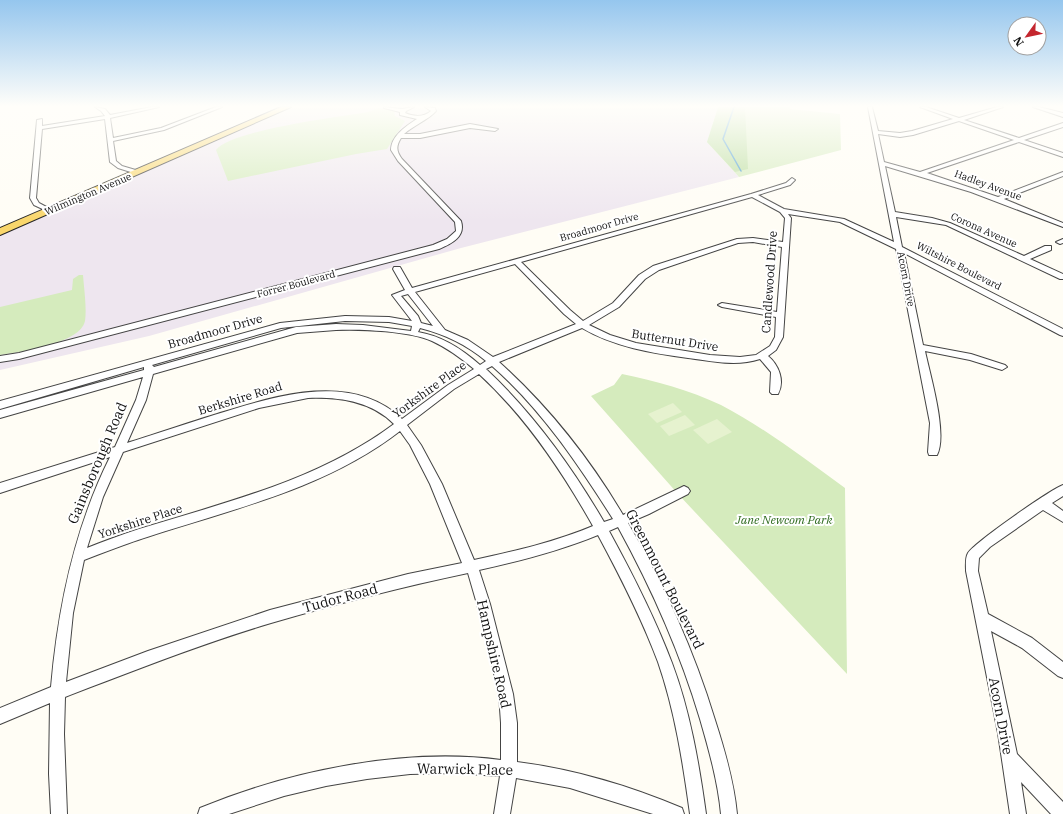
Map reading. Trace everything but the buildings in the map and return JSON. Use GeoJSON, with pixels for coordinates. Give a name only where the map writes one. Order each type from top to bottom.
{"type":"FeatureCollection","features":[{"type":"Feature","properties":{"kind":"main road","name":"Wilmington Avenue"},"geometry":{"type":"LineString","coordinates":[[0,232],[200,145]]}},
{"type":"Feature","properties":{"kind":"street"},"geometry":{"type":"LineString","coordinates":[[38,145],[33,198],[36,204],[50,210]]}},
{"type":"Feature","properties":{"kind":"street"},"geometry":{"type":"LineString","coordinates":[[111,145],[114,162],[120,166],[138,172]]}},
{"type":"Feature","properties":{"kind":"street","name":"Forrer Boulevard"},"geometry":{"type":"LineString","coordinates":[[0,359],[19,356],[116,331],[436,247],[448,242],[459,233],[460,224],[397,156],[395,145]]}},
{"type":"Feature","properties":{"kind":"street","name":"Acorn Drive"},"geometry":{"type":"LineString","coordinates":[[879,145],[934,423],[935,437],[933,452]]}},
{"type":"Feature","properties":{"kind":"street"},"geometry":{"type":"LineString","coordinates":[[922,173],[1001,145]]}},
{"type":"Feature","properties":{"kind":"street"},"geometry":{"type":"LineString","coordinates":[[1036,145],[1063,154]]}},
{"type":"Feature","properties":{"kind":"street","name":"Hadley Avenue"},"geometry":{"type":"LineString","coordinates":[[882,163],[922,173],[999,199],[1063,225]]}},
{"type":"Feature","properties":{"kind":"street"},"geometry":{"type":"LineString","coordinates":[[999,199],[1063,174]]}},
{"type":"Feature","properties":{"kind":"street","name":"Broadmoor Drive"},"geometry":{"type":"LineString","coordinates":[[410,292],[753,195],[788,184],[792,180]]}},
{"type":"Feature","properties":{"kind":"street","name":"Wiltshire Boulevard"},"geometry":{"type":"LineString","coordinates":[[753,195],[782,211],[842,220],[859,227],[1063,332]]}},
{"type":"Feature","properties":{"kind":"street","name":"Candlewood Drive"},"geometry":{"type":"LineString","coordinates":[[762,356],[774,348],[779,337],[788,218],[782,211]]}},
{"type":"Feature","properties":{"kind":"street","name":"Corona Avenue"},"geometry":{"type":"LineString","coordinates":[[892,214],[941,222],[1063,277]]}},
{"type":"Feature","properties":{"kind":"street","name":"Yorkshire Place"},"geometry":{"type":"LineString","coordinates":[[79,556],[137,535],[261,498],[290,486],[364,450],[402,425],[451,387],[480,368],[530,345],[583,325],[616,305],[642,277],[663,265],[738,241],[753,240],[785,245]]}},
{"type":"Feature","properties":{"kind":"street"},"geometry":{"type":"LineString","coordinates":[[1023,259],[1048,248]]}},
{"type":"Feature","properties":{"kind":"street","name":"Butternut Drive"},"geometry":{"type":"LineString","coordinates":[[516,262],[574,319],[583,325],[616,340],[652,350],[734,360],[744,360],[762,356]]}},
{"type":"Feature","properties":{"kind":"street","name":"Greenmount Boulevard"},"geometry":{"type":"LineString","coordinates":[[397,269],[438,335],[480,368],[506,395],[537,432],[568,474],[601,528],[634,594],[665,664],[675,697],[693,770],[698,814]]}},
{"type":"Feature","properties":{"kind":"street"},"geometry":{"type":"LineString","coordinates":[[410,292],[396,295],[415,318],[415,329]]}},
{"type":"Feature","properties":{"kind":"street"},"geometry":{"type":"LineString","coordinates":[[722,305],[780,315]]}},
{"type":"Feature","properties":{"kind":"street","name":"Broadmoor Drive"},"geometry":{"type":"LineString","coordinates":[[0,405],[296,330],[353,326],[415,329],[438,335]]}},
{"type":"Feature","properties":{"kind":"street","name":"Greenmount Boulevard"},"geometry":{"type":"LineString","coordinates":[[438,335],[454,336],[493,361],[548,419],[573,450],[621,521],[676,626],[689,659],[701,694],[721,768],[728,796],[729,814]]}},
{"type":"Feature","properties":{"kind":"street"},"geometry":{"type":"LineString","coordinates":[[919,347],[976,358],[1002,367]]}},
{"type":"Feature","properties":{"kind":"street"},"geometry":{"type":"LineString","coordinates":[[762,356],[775,368],[777,372],[775,392]]}},
{"type":"Feature","properties":{"kind":"street","name":"Broadmoor Drive"},"geometry":{"type":"LineString","coordinates":[[0,414],[149,367]]}},
{"type":"Feature","properties":{"kind":"street","name":"Gainsborough Road"},"geometry":{"type":"LineString","coordinates":[[59,814],[56,767],[58,692],[64,631],[79,556],[97,497],[140,401],[149,367]]}},
{"type":"Feature","properties":{"kind":"street","name":"Berkshire Road"},"geometry":{"type":"LineString","coordinates":[[0,488],[270,401],[291,396],[330,394],[356,398],[380,408],[390,415],[402,425],[410,436],[445,502],[471,567]]}},
{"type":"Feature","properties":{"kind":"street","name":"Acorn Drive"},"geometry":{"type":"LineString","coordinates":[[1018,814],[1010,758],[972,571],[973,556],[986,543],[1063,490]]}},
{"type":"Feature","properties":{"kind":"street","name":"Tudor Road"},"geometry":{"type":"LineString","coordinates":[[0,716],[58,692],[181,646],[270,617],[408,580],[471,567],[566,542],[645,511],[684,491]]}},
{"type":"Feature","properties":{"kind":"street"},"geometry":{"type":"LineString","coordinates":[[1044,504],[1063,517]]}},
{"type":"Feature","properties":{"kind":"street","name":"Hampshire Road"},"geometry":{"type":"LineString","coordinates":[[471,567],[482,598],[506,694],[509,731],[508,768],[507,786],[502,814]]}},
{"type":"Feature","properties":{"kind":"street"},"geometry":{"type":"LineString","coordinates":[[982,618],[1027,643],[1063,671]]}},
{"type":"Feature","properties":{"kind":"street"},"geometry":{"type":"LineString","coordinates":[[1010,758],[1063,814]]}},
{"type":"Feature","properties":{"kind":"street","name":"Warwick Place"},"geometry":{"type":"LineString","coordinates":[[206,814],[230,804],[309,781],[347,774],[432,765],[508,768],[566,779],[628,797],[676,814]]}},
{"type":"Feature","properties":{"kind":"shaded area"},"geometry":{"type":"Polygon","coordinates":[[[207,145],[710,145],[739,177],[461,248],[149,336],[0,370],[0,235],[207,145]]]}},
{"type":"Feature","properties":{"kind":"green space"},"geometry":{"type":"Polygon","coordinates":[[[223,145],[390,145],[387,149],[356,154],[228,181],[216,150],[223,145]]]}},
{"type":"Feature","properties":{"kind":"green space"},"geometry":{"type":"Polygon","coordinates":[[[710,145],[841,145],[841,150],[739,177],[710,145]]]}},
{"type":"Feature","properties":{"kind":"green space"},"geometry":{"type":"Polygon","coordinates":[[[710,145],[747,145],[748,169],[735,172],[710,145]]]}},
{"type":"Feature","properties":{"kind":"green space"},"geometry":{"type":"Polygon","coordinates":[[[79,275],[83,275],[86,305],[85,321],[81,329],[72,336],[48,346],[0,355],[0,307],[72,290],[73,279],[79,275]]]}},
{"type":"Feature","properties":{"kind":"green space","name":"Jane Newcom Park"},"geometry":{"type":"Polygon","coordinates":[[[622,374],[672,386],[721,405],[769,434],[845,488],[847,674],[678,494],[591,396],[614,385],[622,374]]]}},
{"type":"Feature","properties":{"kind":"green space"},"geometry":{"type":"Polygon","coordinates":[[[673,403],[682,412],[657,423],[648,414],[673,403]]]}},
{"type":"Feature","properties":{"kind":"green space"},"geometry":{"type":"Polygon","coordinates":[[[685,415],[695,425],[669,436],[660,426],[685,415]]]}},
{"type":"Feature","properties":{"kind":"green space"},"geometry":{"type":"Polygon","coordinates":[[[717,419],[732,432],[708,444],[693,430],[717,419]]]}},
{"type":"Feature","properties":{"kind":"waterway"},"geometry":{"type":"LineString","coordinates":[[726,145],[741,171]]}}]}
